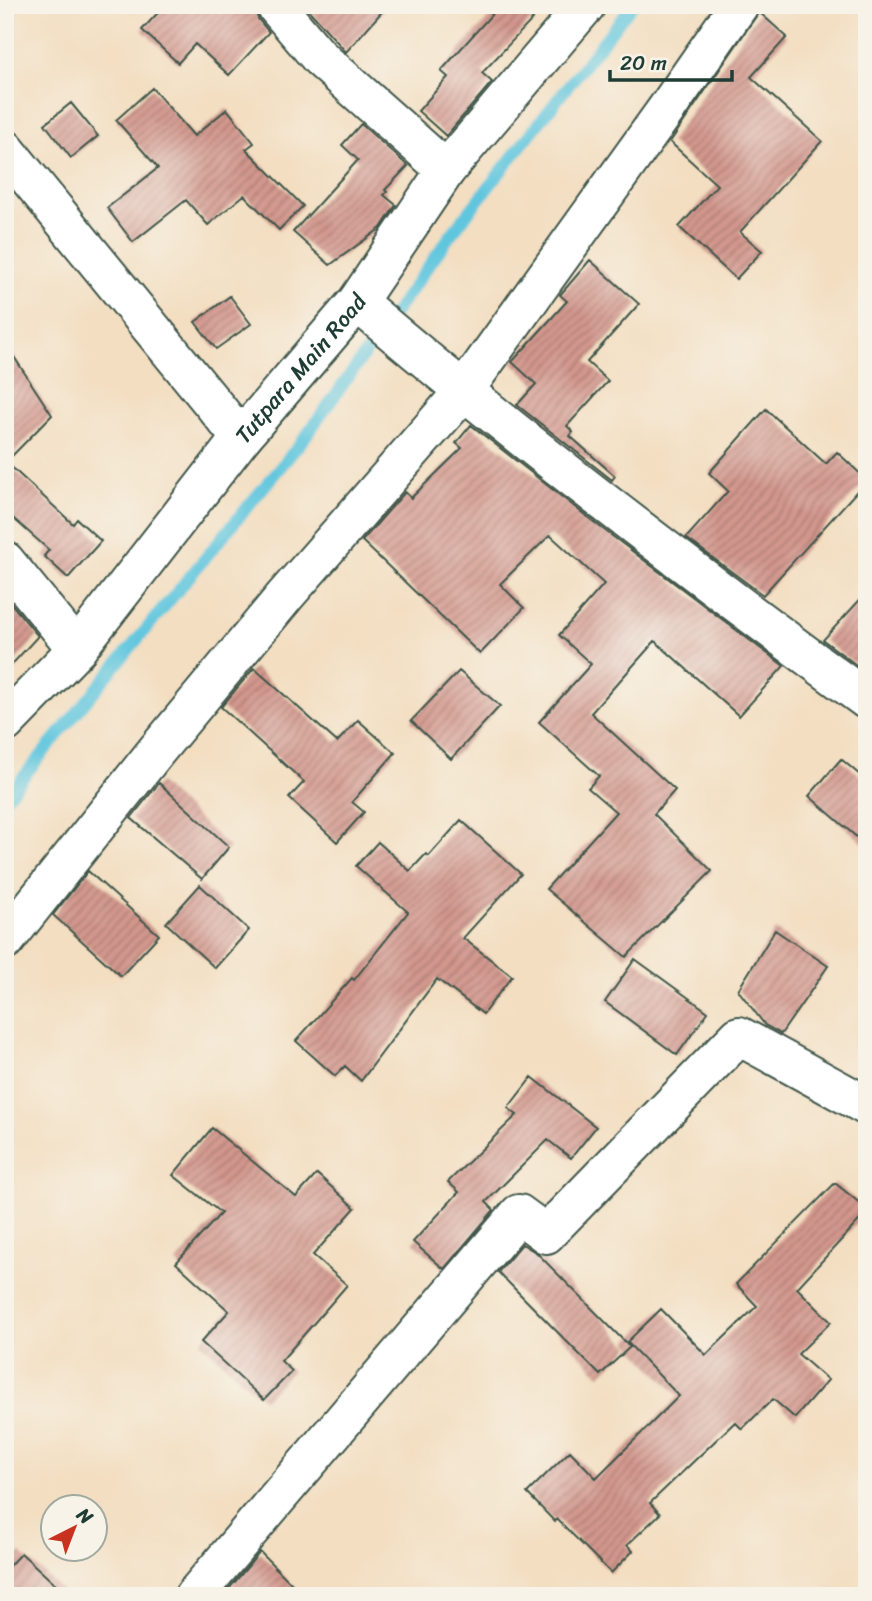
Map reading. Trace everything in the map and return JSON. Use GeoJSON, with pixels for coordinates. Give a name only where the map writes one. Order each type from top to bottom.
{"type":"FeatureCollection","features":[{"type":"Feature","properties":{"kind":"street"},"geometry":{"type":"LineString","coordinates":[[275,5],[320,58],[446,170]]}},
{"type":"Feature","properties":{"kind":"street","name":"Tutpara Main Road"},"geometry":{"type":"LineString","coordinates":[[5,723],[77,649],[241,438],[358,302],[446,170],[586,5]]}},
{"type":"Feature","properties":{"kind":"street"},"geometry":{"type":"LineString","coordinates":[[5,941],[285,596],[463,392],[739,5]]}},
{"type":"Feature","properties":{"kind":"street"},"geometry":{"type":"LineString","coordinates":[[5,149],[241,438]]}},
{"type":"Feature","properties":{"kind":"street"},"geometry":{"type":"LineString","coordinates":[[358,302],[463,392],[687,567],[867,700]]}},
{"type":"Feature","properties":{"kind":"street"},"geometry":{"type":"LineString","coordinates":[[5,561],[77,649]]}},
{"type":"Feature","properties":{"kind":"street"},"geometry":{"type":"LineString","coordinates":[[194,1596],[519,1214],[546,1234],[739,1036],[867,1106]]}},
{"type":"Feature","properties":{"kind":"building"},"geometry":{"type":"Polygon","coordinates":[[[165,5],[254,5],[258,19],[269,32],[229,75],[195,44],[178,63],[142,30],[165,5]]]}},
{"type":"Feature","properties":{"kind":"building"},"geometry":{"type":"Polygon","coordinates":[[[304,5],[388,5],[346,52],[304,5]]]}},
{"type":"Feature","properties":{"kind":"building"},"geometry":{"type":"Polygon","coordinates":[[[500,5],[546,5],[482,73],[492,82],[446,136],[418,111],[448,77],[441,71],[500,5]]]}},
{"type":"Feature","properties":{"kind":"building"},"geometry":{"type":"Polygon","coordinates":[[[759,12],[787,37],[751,77],[822,141],[740,232],[762,251],[736,279],[679,227],[717,185],[670,142],[759,12]]]}},
{"type":"Feature","properties":{"kind":"building"},"geometry":{"type":"Polygon","coordinates":[[[152,88],[194,136],[227,109],[254,143],[246,149],[303,206],[279,230],[244,195],[208,225],[186,200],[133,242],[107,208],[158,168],[116,120],[152,88]]]}},
{"type":"Feature","properties":{"kind":"building"},"geometry":{"type":"Polygon","coordinates":[[[71,103],[98,136],[71,158],[45,124],[71,103]]]}},
{"type":"Feature","properties":{"kind":"building"},"geometry":{"type":"Polygon","coordinates":[[[361,124],[408,166],[385,190],[387,192],[384,195],[396,205],[381,228],[330,265],[293,232],[358,160],[342,145],[361,124]]]}},
{"type":"Feature","properties":{"kind":"building"},"geometry":{"type":"Polygon","coordinates":[[[590,260],[639,304],[587,362],[608,381],[567,426],[573,432],[570,436],[615,476],[612,480],[517,405],[536,384],[512,362],[567,301],[560,295],[590,260]]]}},
{"type":"Feature","properties":{"kind":"building"},"geometry":{"type":"Polygon","coordinates":[[[230,296],[251,324],[216,349],[195,322],[230,296]]]}},
{"type":"Feature","properties":{"kind":"building"},"geometry":{"type":"Polygon","coordinates":[[[5,343],[52,415],[6,462],[73,524],[77,519],[101,541],[68,578],[44,556],[49,550],[5,511],[5,343]]]}},
{"type":"Feature","properties":{"kind":"building"},"geometry":{"type":"Polygon","coordinates":[[[766,409],[826,464],[837,452],[867,480],[763,595],[686,538],[728,491],[709,473],[766,409]]]}},
{"type":"Feature","properties":{"kind":"building"},"geometry":{"type":"Polygon","coordinates":[[[471,425],[784,666],[739,716],[655,641],[591,713],[675,790],[654,814],[712,871],[626,957],[546,889],[616,812],[588,788],[599,776],[539,722],[591,664],[559,635],[604,584],[550,535],[500,584],[524,608],[480,654],[362,541],[405,492],[411,498],[462,448],[456,443],[471,425]]]}},
{"type":"Feature","properties":{"kind":"building"},"geometry":{"type":"Polygon","coordinates":[[[867,592],[867,673],[823,640],[867,592]]]}},
{"type":"Feature","properties":{"kind":"building"},"geometry":{"type":"Polygon","coordinates":[[[5,596],[38,636],[5,672],[5,596]]]}},
{"type":"Feature","properties":{"kind":"building"},"geometry":{"type":"Polygon","coordinates":[[[254,668],[337,742],[358,720],[395,753],[352,802],[364,812],[337,842],[289,798],[304,782],[221,707],[254,668]]]}},
{"type":"Feature","properties":{"kind":"building"},"geometry":{"type":"Polygon","coordinates":[[[459,671],[500,706],[451,759],[411,721],[459,671]]]}},
{"type":"Feature","properties":{"kind":"building"},"geometry":{"type":"Polygon","coordinates":[[[841,759],[867,781],[867,846],[809,796],[841,759]]]}},
{"type":"Feature","properties":{"kind":"building"},"geometry":{"type":"Polygon","coordinates":[[[159,783],[229,847],[202,879],[131,818],[159,783]]]}},
{"type":"Feature","properties":{"kind":"building"},"geometry":{"type":"Polygon","coordinates":[[[461,820],[521,874],[463,938],[512,976],[483,1014],[437,979],[361,1081],[345,1066],[335,1076],[296,1041],[352,978],[354,980],[408,912],[356,866],[378,842],[410,871],[426,854],[429,856],[461,820]]]}},
{"type":"Feature","properties":{"kind":"building"},"geometry":{"type":"Polygon","coordinates":[[[88,871],[159,935],[121,976],[53,915],[88,871]]]}},
{"type":"Feature","properties":{"kind":"building"},"geometry":{"type":"Polygon","coordinates":[[[200,885],[249,930],[215,968],[166,923],[200,885]]]}},
{"type":"Feature","properties":{"kind":"building"},"geometry":{"type":"Polygon","coordinates":[[[775,930],[828,966],[781,1034],[765,1025],[738,990],[775,930]]]}},
{"type":"Feature","properties":{"kind":"building"},"geometry":{"type":"Polygon","coordinates":[[[635,959],[708,1012],[677,1055],[605,1002],[635,959]]]}},
{"type":"Feature","properties":{"kind":"building"},"geometry":{"type":"Polygon","coordinates":[[[532,1077],[596,1127],[571,1158],[548,1140],[486,1202],[494,1210],[444,1269],[413,1242],[459,1192],[448,1182],[517,1115],[508,1108],[532,1077]]]}},
{"type":"Feature","properties":{"kind":"building"},"geometry":{"type":"Polygon","coordinates":[[[212,1128],[296,1197],[317,1174],[355,1208],[313,1255],[347,1285],[281,1361],[292,1371],[264,1400],[201,1342],[229,1311],[176,1263],[221,1213],[173,1175],[212,1128]]]}},
{"type":"Feature","properties":{"kind":"building"},"geometry":{"type":"Polygon","coordinates":[[[835,1183],[867,1209],[867,1212],[797,1288],[831,1322],[798,1354],[828,1380],[795,1418],[773,1399],[742,1429],[735,1422],[650,1503],[660,1514],[627,1545],[633,1551],[611,1573],[527,1493],[570,1451],[596,1478],[679,1396],[627,1342],[661,1309],[706,1355],[757,1306],[736,1284],[835,1183]]]}},
{"type":"Feature","properties":{"kind":"building"},"geometry":{"type":"Polygon","coordinates":[[[522,1244],[537,1253],[630,1347],[600,1375],[498,1272],[522,1244]]]}},
{"type":"Feature","properties":{"kind":"building"},"geometry":{"type":"Polygon","coordinates":[[[260,1552],[304,1596],[223,1596],[260,1552]]]}},
{"type":"Feature","properties":{"kind":"building"},"geometry":{"type":"Polygon","coordinates":[[[21,1553],[68,1596],[5,1596],[5,1570],[21,1553]]]}},
{"type":"Feature","properties":{"kind":"waterway"},"geometry":{"type":"LineString","coordinates":[[5,799],[303,440],[450,236],[632,5]]}}]}
